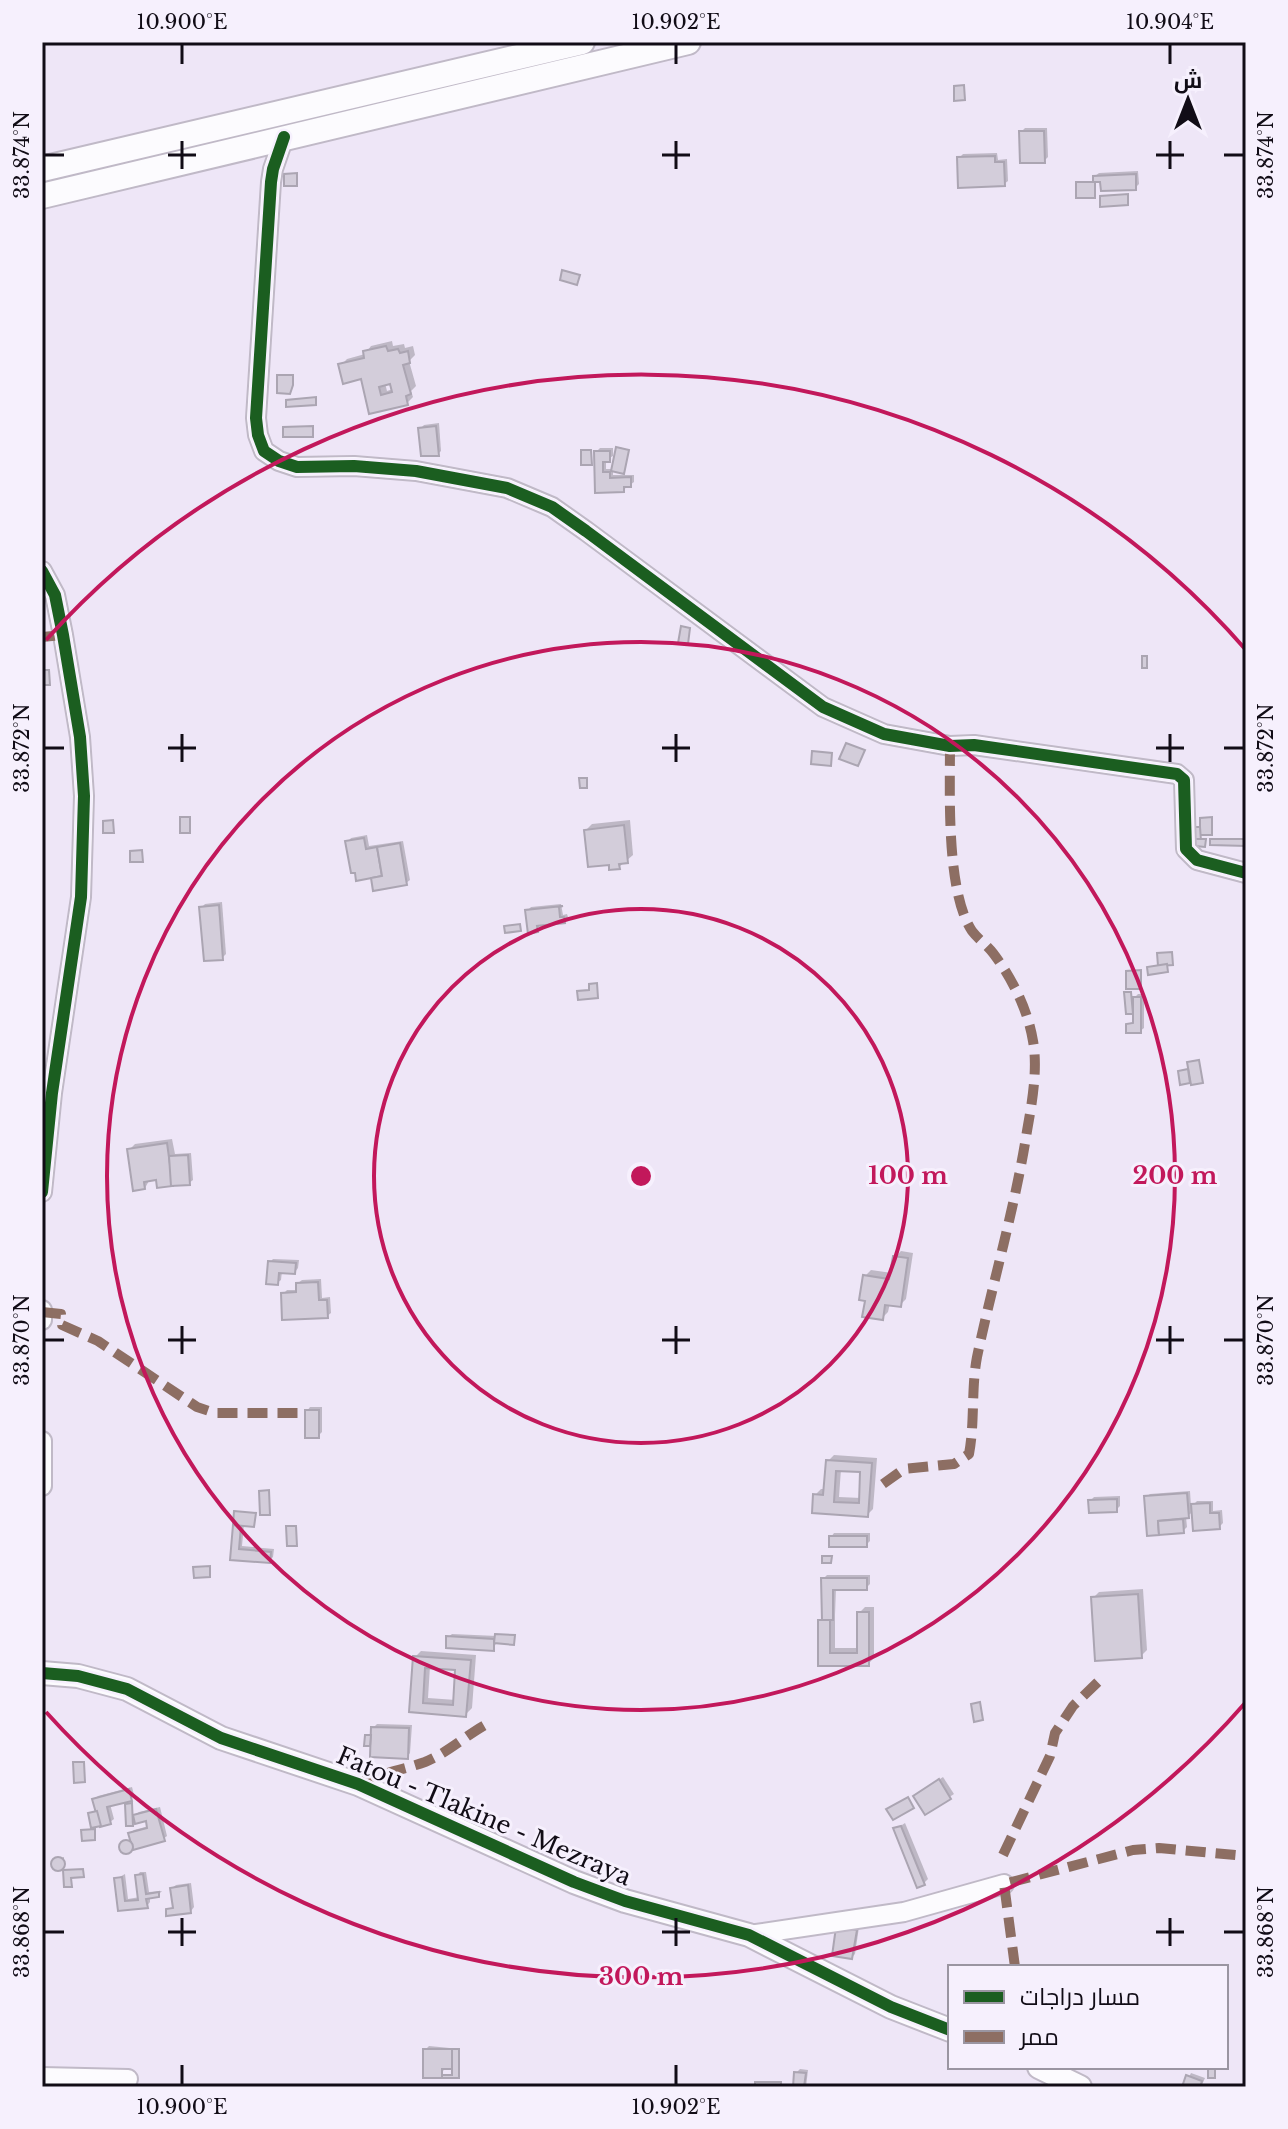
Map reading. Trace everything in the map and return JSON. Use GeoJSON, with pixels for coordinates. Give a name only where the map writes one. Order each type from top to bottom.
{"type":"FeatureCollection","features":[{"type":"Feature","properties":{"kind":"main road"},"geometry":{"type":"LineString","coordinates":[[42,196],[282,125],[582,42]]}},
{"type":"Feature","properties":{"kind":"main road"},"geometry":{"type":"LineString","coordinates":[[42,169],[282,125],[688,42]]}},
{"type":"Feature","properties":{"kind":"street"},"geometry":{"type":"LineString","coordinates":[[282,125],[271,182],[256,418],[264,451],[279,461],[297,467],[354,466],[416,471],[522,493],[552,507],[586,531],[823,707],[884,734],[950,746],[974,745],[1177,774],[1184,780],[1186,849],[1197,860],[1246,873]]}},
{"type":"Feature","properties":{"kind":"street"},"geometry":{"type":"LineString","coordinates":[[42,571],[55,595],[74,694],[84,796],[81,897],[52,1093],[42,1192]]}},
{"type":"Feature","properties":{"kind":"street"},"geometry":{"type":"LineString","coordinates":[[42,1310],[42,1320]]}},
{"type":"Feature","properties":{"kind":"street"},"geometry":{"type":"LineString","coordinates":[[42,1441],[42,1486]]}},
{"type":"Feature","properties":{"kind":"street","name":"Fatou - Tlakine - Mezraya"},"geometry":{"type":"LineString","coordinates":[[42,1673],[78,1676],[127,1689],[221,1738],[358,1784],[574,1882],[625,1901],[749,1935],[891,2007],[948,2029]]}},
{"type":"Feature","properties":{"kind":"street"},"geometry":{"type":"LineString","coordinates":[[749,1935],[904,1912],[1004,1884]]}},
{"type":"Feature","properties":{"kind":"street"},"geometry":{"type":"LineString","coordinates":[[1043,2069],[1080,2087]]}},
{"type":"Feature","properties":{"kind":"street"},"geometry":{"type":"LineString","coordinates":[[42,2077],[128,2079]]}},
{"type":"Feature","properties":{"kind":"building"},"geometry":{"type":"Polygon","coordinates":[[[964,85],[965,100],[954,101],[954,86],[964,85]]]}},
{"type":"Feature","properties":{"kind":"building"},"geometry":{"type":"Polygon","coordinates":[[[1019,131],[1044,131],[1045,163],[1020,163],[1019,131]]]}},
{"type":"Feature","properties":{"kind":"building"},"geometry":{"type":"Polygon","coordinates":[[[995,156],[995,162],[1004,162],[1005,186],[958,188],[957,157],[995,156]]]}},
{"type":"Feature","properties":{"kind":"building"},"geometry":{"type":"Polygon","coordinates":[[[297,173],[297,186],[284,186],[284,174],[297,173]]]}},
{"type":"Feature","properties":{"kind":"building"},"geometry":{"type":"Polygon","coordinates":[[[1136,174],[1136,190],[1101,191],[1100,182],[1093,182],[1093,176],[1136,174]]]}},
{"type":"Feature","properties":{"kind":"building"},"geometry":{"type":"Polygon","coordinates":[[[1076,182],[1095,182],[1095,198],[1076,198],[1076,182]]]}},
{"type":"Feature","properties":{"kind":"building"},"geometry":{"type":"Polygon","coordinates":[[[1128,194],[1128,205],[1100,207],[1100,196],[1128,194]]]}},
{"type":"Feature","properties":{"kind":"building"},"geometry":{"type":"Polygon","coordinates":[[[562,270],[580,275],[577,285],[560,280],[562,270]]]}},
{"type":"Feature","properties":{"kind":"building"},"geometry":{"type":"Polygon","coordinates":[[[386,346],[388,351],[408,351],[410,363],[403,365],[411,394],[406,396],[408,405],[369,414],[361,379],[343,384],[338,364],[364,358],[363,351],[386,346]],[[390,384],[379,387],[381,395],[392,392],[390,384]]]}},
{"type":"Feature","properties":{"kind":"building"},"geometry":{"type":"Polygon","coordinates":[[[277,375],[293,375],[290,394],[277,393],[277,375]]]}},
{"type":"Feature","properties":{"kind":"building"},"geometry":{"type":"Polygon","coordinates":[[[316,397],[316,405],[286,407],[286,400],[316,397]]]}},
{"type":"Feature","properties":{"kind":"building"},"geometry":{"type":"Polygon","coordinates":[[[313,426],[313,437],[283,437],[283,427],[313,426]]]}},
{"type":"Feature","properties":{"kind":"building"},"geometry":{"type":"Polygon","coordinates":[[[436,426],[439,456],[421,456],[418,428],[436,426]]]}},
{"type":"Feature","properties":{"kind":"building"},"geometry":{"type":"Polygon","coordinates":[[[616,447],[629,450],[624,474],[611,471],[616,447]]]}},
{"type":"Feature","properties":{"kind":"building"},"geometry":{"type":"Polygon","coordinates":[[[581,450],[591,450],[592,465],[581,465],[581,450]]]}},
{"type":"Feature","properties":{"kind":"building"},"geometry":{"type":"Polygon","coordinates":[[[594,451],[610,451],[610,462],[603,462],[603,472],[610,472],[610,478],[631,477],[631,487],[624,487],[624,492],[595,493],[594,451]]]}},
{"type":"Feature","properties":{"kind":"building"},"geometry":{"type":"Polygon","coordinates":[[[681,626],[690,628],[688,644],[678,643],[681,626]]]}},
{"type":"Feature","properties":{"kind":"building"},"geometry":{"type":"Polygon","coordinates":[[[1142,656],[1147,656],[1147,668],[1142,668],[1142,656]]]}},
{"type":"Feature","properties":{"kind":"building"},"geometry":{"type":"Polygon","coordinates":[[[42,670],[49,670],[50,685],[42,685],[42,670]]]}},
{"type":"Feature","properties":{"kind":"building"},"geometry":{"type":"Polygon","coordinates":[[[846,743],[865,750],[858,766],[839,759],[846,743]]]}},
{"type":"Feature","properties":{"kind":"building"},"geometry":{"type":"Polygon","coordinates":[[[812,751],[832,753],[831,766],[811,764],[812,751]]]}},
{"type":"Feature","properties":{"kind":"building"},"geometry":{"type":"Polygon","coordinates":[[[579,778],[587,778],[587,788],[580,788],[579,778]]]}},
{"type":"Feature","properties":{"kind":"building"},"geometry":{"type":"Polygon","coordinates":[[[180,817],[190,817],[190,833],[180,833],[180,817]]]}},
{"type":"Feature","properties":{"kind":"building"},"geometry":{"type":"Polygon","coordinates":[[[1212,817],[1212,835],[1200,835],[1200,818],[1212,817]]]}},
{"type":"Feature","properties":{"kind":"building"},"geometry":{"type":"Polygon","coordinates":[[[113,820],[114,833],[103,833],[103,821],[113,820]]]}},
{"type":"Feature","properties":{"kind":"building"},"geometry":{"type":"Polygon","coordinates":[[[624,825],[628,863],[619,864],[620,869],[609,870],[609,865],[588,867],[584,830],[624,825]]]}},
{"type":"Feature","properties":{"kind":"building"},"geometry":{"type":"Polygon","coordinates":[[[1191,827],[1200,827],[1201,841],[1191,841],[1191,827]]]}},
{"type":"Feature","properties":{"kind":"building"},"geometry":{"type":"Polygon","coordinates":[[[364,838],[366,849],[377,847],[382,876],[356,881],[355,873],[351,873],[345,841],[364,838]]]}},
{"type":"Feature","properties":{"kind":"building"},"geometry":{"type":"Polygon","coordinates":[[[1195,839],[1206,839],[1205,847],[1195,846],[1195,839]]]}},
{"type":"Feature","properties":{"kind":"building"},"geometry":{"type":"Polygon","coordinates":[[[1210,839],[1246,839],[1246,846],[1210,845],[1210,839]]]}},
{"type":"Feature","properties":{"kind":"building"},"geometry":{"type":"Polygon","coordinates":[[[400,843],[407,885],[373,891],[371,878],[382,876],[377,847],[400,843]]]}},
{"type":"Feature","properties":{"kind":"building"},"geometry":{"type":"Polygon","coordinates":[[[142,850],[143,862],[130,862],[130,851],[142,850]]]}},
{"type":"Feature","properties":{"kind":"building"},"geometry":{"type":"Polygon","coordinates":[[[219,905],[223,960],[204,961],[199,907],[219,905]]]}},
{"type":"Feature","properties":{"kind":"building"},"geometry":{"type":"Polygon","coordinates":[[[563,906],[559,907],[560,917],[564,917],[565,923],[537,926],[538,932],[528,934],[525,910],[563,906]]]}},
{"type":"Feature","properties":{"kind":"building"},"geometry":{"type":"Polygon","coordinates":[[[520,924],[521,931],[505,933],[504,926],[520,924]]]}},
{"type":"Feature","properties":{"kind":"building"},"geometry":{"type":"Polygon","coordinates":[[[1172,952],[1173,965],[1158,966],[1157,953],[1172,952]]]}},
{"type":"Feature","properties":{"kind":"building"},"geometry":{"type":"Polygon","coordinates":[[[1167,964],[1168,972],[1148,975],[1147,967],[1167,964]]]}},
{"type":"Feature","properties":{"kind":"building"},"geometry":{"type":"Polygon","coordinates":[[[1141,970],[1141,989],[1126,989],[1126,971],[1141,970]]]}},
{"type":"Feature","properties":{"kind":"building"},"geometry":{"type":"Polygon","coordinates":[[[597,983],[598,998],[578,1000],[577,991],[589,990],[589,984],[597,983]]]}},
{"type":"Feature","properties":{"kind":"building"},"geometry":{"type":"Polygon","coordinates":[[[1124,992],[1131,992],[1133,1014],[1126,1014],[1124,992]]]}},
{"type":"Feature","properties":{"kind":"building"},"geometry":{"type":"Polygon","coordinates":[[[1133,997],[1141,997],[1141,1033],[1126,1033],[1126,1024],[1133,1023],[1133,997]]]}},
{"type":"Feature","properties":{"kind":"building"},"geometry":{"type":"Polygon","coordinates":[[[1199,1060],[1203,1083],[1191,1085],[1187,1062],[1199,1060]]]}},
{"type":"Feature","properties":{"kind":"building"},"geometry":{"type":"Polygon","coordinates":[[[1188,1069],[1190,1083],[1180,1085],[1178,1071],[1188,1069]]]}},
{"type":"Feature","properties":{"kind":"building"},"geometry":{"type":"Polygon","coordinates":[[[167,1143],[173,1186],[157,1188],[156,1180],[144,1182],[145,1189],[133,1191],[127,1149],[167,1143]]]}},
{"type":"Feature","properties":{"kind":"building"},"geometry":{"type":"Polygon","coordinates":[[[188,1155],[190,1185],[171,1186],[169,1156],[188,1155]]]}},
{"type":"Feature","properties":{"kind":"building"},"geometry":{"type":"Polygon","coordinates":[[[893,1256],[908,1258],[901,1307],[885,1305],[883,1320],[862,1317],[865,1301],[859,1300],[863,1275],[889,1279],[893,1256]]]}},
{"type":"Feature","properties":{"kind":"building"},"geometry":{"type":"Polygon","coordinates":[[[268,1261],[296,1263],[295,1274],[279,1273],[278,1285],[266,1284],[268,1261]]]}},
{"type":"Feature","properties":{"kind":"building"},"geometry":{"type":"Polygon","coordinates":[[[318,1282],[319,1300],[327,1300],[328,1318],[282,1320],[281,1293],[296,1292],[296,1283],[318,1282]]]}},
{"type":"Feature","properties":{"kind":"building"},"geometry":{"type":"Polygon","coordinates":[[[305,1410],[319,1410],[319,1438],[305,1438],[305,1410]]]}},
{"type":"Feature","properties":{"kind":"building"},"geometry":{"type":"Polygon","coordinates":[[[826,1460],[872,1463],[868,1517],[812,1513],[813,1494],[823,1495],[826,1460]],[[836,1471],[834,1502],[859,1503],[860,1472],[836,1471]]]}},
{"type":"Feature","properties":{"kind":"building"},"geometry":{"type":"Polygon","coordinates":[[[269,1490],[270,1515],[260,1515],[259,1491],[269,1490]]]}},
{"type":"Feature","properties":{"kind":"building"},"geometry":{"type":"Polygon","coordinates":[[[1187,1493],[1189,1518],[1158,1521],[1159,1535],[1147,1536],[1144,1496],[1187,1493]]]}},
{"type":"Feature","properties":{"kind":"building"},"geometry":{"type":"Polygon","coordinates":[[[1117,1499],[1117,1512],[1089,1513],[1088,1500],[1117,1499]]]}},
{"type":"Feature","properties":{"kind":"building"},"geometry":{"type":"Polygon","coordinates":[[[1210,1503],[1210,1513],[1219,1513],[1220,1529],[1193,1531],[1191,1504],[1210,1503]]]}},
{"type":"Feature","properties":{"kind":"building"},"geometry":{"type":"Polygon","coordinates":[[[234,1511],[256,1513],[254,1527],[233,1525],[234,1511]]]}},
{"type":"Feature","properties":{"kind":"building"},"geometry":{"type":"Polygon","coordinates":[[[1183,1519],[1184,1533],[1159,1535],[1158,1521],[1183,1519]]]}},
{"type":"Feature","properties":{"kind":"building"},"geometry":{"type":"Polygon","coordinates":[[[233,1525],[241,1526],[239,1549],[271,1552],[270,1563],[230,1560],[233,1525]]]}},
{"type":"Feature","properties":{"kind":"building"},"geometry":{"type":"Polygon","coordinates":[[[286,1526],[296,1526],[297,1546],[287,1546],[286,1526]]]}},
{"type":"Feature","properties":{"kind":"building"},"geometry":{"type":"Polygon","coordinates":[[[829,1536],[867,1536],[867,1547],[829,1547],[829,1536]]]}},
{"type":"Feature","properties":{"kind":"building"},"geometry":{"type":"Polygon","coordinates":[[[822,1556],[832,1556],[831,1563],[822,1563],[822,1556]]]}},
{"type":"Feature","properties":{"kind":"building"},"geometry":{"type":"Polygon","coordinates":[[[210,1566],[210,1577],[194,1578],[193,1567],[210,1566]]]}},
{"type":"Feature","properties":{"kind":"building"},"geometry":{"type":"Polygon","coordinates":[[[821,1578],[867,1578],[867,1590],[833,1590],[833,1620],[822,1620],[821,1578]]]}},
{"type":"Feature","properties":{"kind":"building"},"geometry":{"type":"Polygon","coordinates":[[[1138,1594],[1142,1658],[1095,1661],[1091,1597],[1138,1594]]]}},
{"type":"Feature","properties":{"kind":"building"},"geometry":{"type":"Polygon","coordinates":[[[857,1612],[869,1612],[869,1666],[818,1666],[818,1620],[830,1620],[830,1653],[857,1653],[857,1612]]]}},
{"type":"Feature","properties":{"kind":"building"},"geometry":{"type":"Polygon","coordinates":[[[495,1634],[515,1635],[514,1645],[494,1643],[495,1634]]]}},
{"type":"Feature","properties":{"kind":"building"},"geometry":{"type":"Polygon","coordinates":[[[446,1636],[494,1639],[494,1651],[446,1648],[446,1636]]]}},
{"type":"Feature","properties":{"kind":"building"},"geometry":{"type":"Polygon","coordinates":[[[413,1656],[471,1660],[466,1717],[409,1712],[413,1656]],[[425,1668],[423,1703],[453,1705],[455,1670],[425,1668]]]}},
{"type":"Feature","properties":{"kind":"building"},"geometry":{"type":"Polygon","coordinates":[[[980,1702],[983,1720],[974,1722],[971,1704],[980,1702]]]}},
{"type":"Feature","properties":{"kind":"building"},"geometry":{"type":"Polygon","coordinates":[[[371,1727],[409,1728],[408,1759],[370,1757],[371,1727]]]}},
{"type":"Feature","properties":{"kind":"building"},"geometry":{"type":"Polygon","coordinates":[[[365,1735],[371,1735],[370,1746],[364,1746],[365,1735]]]}},
{"type":"Feature","properties":{"kind":"building"},"geometry":{"type":"Polygon","coordinates":[[[73,1762],[84,1762],[85,1782],[74,1783],[73,1762]]]}},
{"type":"Feature","properties":{"kind":"building"},"geometry":{"type":"Polygon","coordinates":[[[939,1779],[951,1799],[925,1815],[913,1796],[939,1779]]]}},
{"type":"Feature","properties":{"kind":"building"},"geometry":{"type":"Polygon","coordinates":[[[129,1789],[132,1801],[107,1807],[111,1824],[100,1827],[92,1799],[129,1789]]]}},
{"type":"Feature","properties":{"kind":"building"},"geometry":{"type":"Polygon","coordinates":[[[908,1797],[914,1808],[893,1820],[886,1809],[908,1797]]]}},
{"type":"Feature","properties":{"kind":"building"},"geometry":{"type":"Polygon","coordinates":[[[132,1803],[133,1826],[126,1826],[125,1804],[132,1803]]]}},
{"type":"Feature","properties":{"kind":"building"},"geometry":{"type":"Polygon","coordinates":[[[156,1809],[165,1841],[133,1850],[128,1833],[147,1828],[146,1821],[135,1824],[133,1815],[156,1809]]]}},
{"type":"Feature","properties":{"kind":"building"},"geometry":{"type":"Polygon","coordinates":[[[97,1811],[101,1826],[91,1828],[88,1813],[97,1811]]]}},
{"type":"Feature","properties":{"kind":"building"},"geometry":{"type":"Polygon","coordinates":[[[901,1826],[925,1885],[917,1888],[893,1828],[901,1826]]]}},
{"type":"Feature","properties":{"kind":"building"},"geometry":{"type":"Polygon","coordinates":[[[95,1829],[95,1840],[82,1841],[81,1830],[95,1829]]]}},
{"type":"Feature","properties":{"kind":"building"},"geometry":{"type":"Polygon","coordinates":[[[126,1840],[133,1847],[126,1854],[119,1847],[126,1840]]]}},
{"type":"Feature","properties":{"kind":"building"},"geometry":{"type":"Polygon","coordinates":[[[58,1857],[65,1864],[58,1871],[51,1864],[58,1857]]]}},
{"type":"Feature","properties":{"kind":"building"},"geometry":{"type":"Polygon","coordinates":[[[83,1869],[84,1877],[71,1878],[72,1887],[64,1887],[63,1870],[83,1869]]]}},
{"type":"Feature","properties":{"kind":"building"},"geometry":{"type":"Polygon","coordinates":[[[143,1874],[146,1894],[159,1892],[159,1897],[146,1899],[148,1908],[118,1911],[114,1878],[122,1877],[125,1901],[138,1900],[135,1875],[143,1874]]]}},
{"type":"Feature","properties":{"kind":"building"},"geometry":{"type":"Polygon","coordinates":[[[188,1885],[191,1913],[166,1916],[166,1909],[173,1908],[170,1888],[188,1885]]]}},
{"type":"Feature","properties":{"kind":"building"},"geometry":{"type":"Polygon","coordinates":[[[836,1927],[857,1930],[852,1959],[832,1956],[836,1927]]]}},
{"type":"Feature","properties":{"kind":"building"},"geometry":{"type":"Polygon","coordinates":[[[423,2049],[452,2049],[452,2069],[442,2069],[442,2078],[423,2078],[423,2049]]]}},
{"type":"Feature","properties":{"kind":"building"},"geometry":{"type":"Polygon","coordinates":[[[452,2049],[459,2049],[459,2078],[442,2078],[442,2075],[452,2075],[452,2049]]]}},
{"type":"Feature","properties":{"kind":"building"},"geometry":{"type":"Polygon","coordinates":[[[1208,2069],[1215,2069],[1215,2078],[1208,2078],[1208,2069]]]}},
{"type":"Feature","properties":{"kind":"building"},"geometry":{"type":"Polygon","coordinates":[[[794,2072],[806,2073],[804,2087],[793,2087],[794,2072]]]}},
{"type":"Feature","properties":{"kind":"building"},"geometry":{"type":"Polygon","coordinates":[[[1186,2075],[1202,2081],[1200,2087],[1182,2087],[1186,2075]]]}},
{"type":"Feature","properties":{"kind":"building"},"geometry":{"type":"Polygon","coordinates":[[[755,2082],[781,2082],[781,2087],[755,2087],[755,2082]]]}},
{"type":"Feature","properties":{"kind":"marked path"},"geometry":{"type":"LineString","coordinates":[[42,637],[63,635]]}},
{"type":"Feature","properties":{"kind":"marked path"},"geometry":{"type":"LineString","coordinates":[[883,1484],[904,1469],[954,1464],[969,1454],[977,1357],[1016,1188],[1034,1086],[1033,1041],[1023,1006],[1000,963],[972,931],[958,892],[951,842],[950,746]]}},
{"type":"Feature","properties":{"kind":"marked path"},"geometry":{"type":"LineString","coordinates":[[42,1312],[61,1314],[62,1325],[98,1341],[197,1407],[215,1413],[305,1413]]}},
{"type":"Feature","properties":{"kind":"marked path"},"geometry":{"type":"LineString","coordinates":[[1003,1855],[1050,1756],[1055,1733],[1073,1706],[1103,1677]]}},
{"type":"Feature","properties":{"kind":"marked path"},"geometry":{"type":"LineString","coordinates":[[358,1784],[433,1758],[485,1725]]}},
{"type":"Feature","properties":{"kind":"marked path"},"geometry":{"type":"LineString","coordinates":[[1015,1965],[1004,1884],[1133,1850],[1159,1848],[1246,1856]]}},
{"type":"Feature","properties":{"kind":"cycle path"},"geometry":{"type":"LineString","coordinates":[[284,137],[271,182],[256,418],[264,451],[279,461],[297,467],[354,466],[416,471],[507,488],[552,507],[823,707],[884,734],[950,746],[974,745],[1177,774],[1184,780],[1186,849],[1197,860],[1246,873]]}},
{"type":"Feature","properties":{"kind":"cycle path"},"geometry":{"type":"LineString","coordinates":[[42,571],[55,595],[63,635],[80,737],[84,796],[81,897],[52,1093],[42,1192]]}},
{"type":"Feature","properties":{"kind":"cycle path"},"geometry":{"type":"LineString","coordinates":[[42,1673],[78,1676],[127,1689],[221,1738],[358,1784],[574,1882],[625,1901],[749,1935],[891,2007],[948,2029]]}}]}
